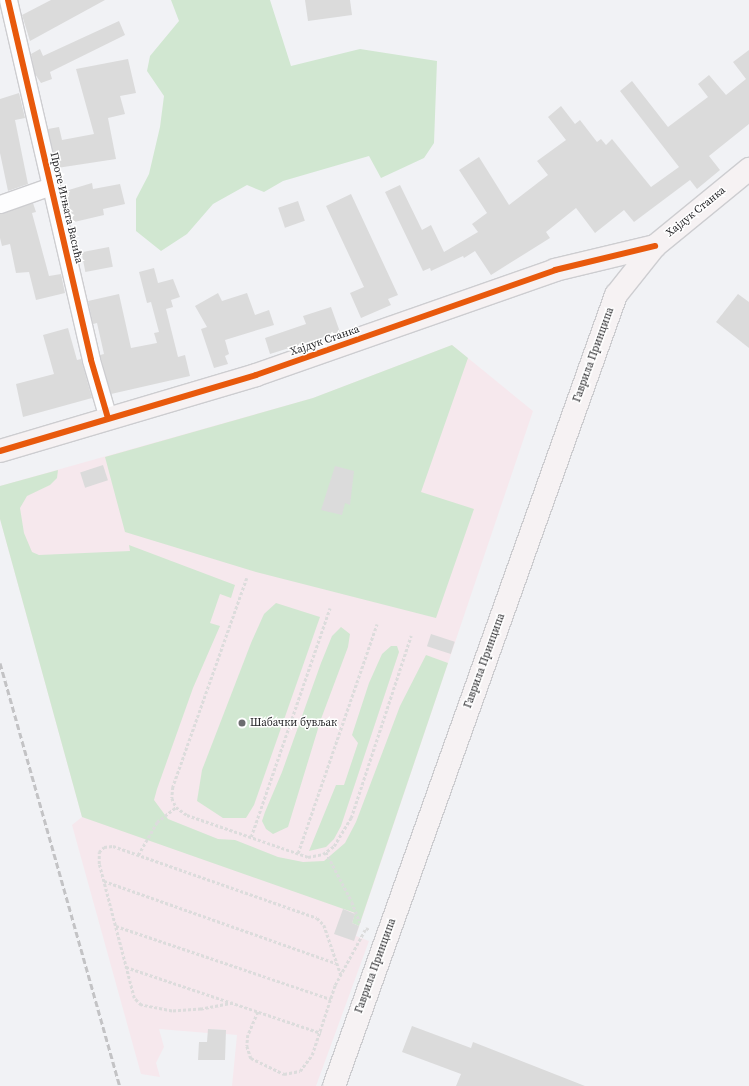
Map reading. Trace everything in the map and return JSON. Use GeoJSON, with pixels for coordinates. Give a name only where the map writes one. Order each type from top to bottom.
{"type":"FeatureCollection","features":[{"type":"Feature","properties":{"kind":"main road","name":"Хајдук Станка"},"geometry":{"type":"LineString","coordinates":[[0,451],[256,375],[555,270],[655,246],[749,170]]}},
{"type":"Feature","properties":{"kind":"main road","name":"Гаврила Принципа"},"geometry":{"type":"LineString","coordinates":[[334,1086],[616,295],[655,246]]}},
{"type":"Feature","properties":{"kind":"street","name":"Проте Игњата Васића"},"geometry":{"type":"LineString","coordinates":[[8,0],[90,360],[108,418]]}},
{"type":"Feature","properties":{"kind":"street"},"geometry":{"type":"LineString","coordinates":[[0,204],[51,186]]}},
{"type":"Feature","properties":{"kind":"path"},"geometry":{"type":"LineString","coordinates":[[247,578],[173,787],[172,798],[176,807],[187,815],[308,857],[326,852],[334,846],[351,818],[410,636]]}},
{"type":"Feature","properties":{"kind":"path"},"geometry":{"type":"LineString","coordinates":[[251,837],[330,608]]}},
{"type":"Feature","properties":{"kind":"path"},"geometry":{"type":"LineString","coordinates":[[298,853],[377,624]]}},
{"type":"Feature","properties":{"kind":"path"},"geometry":{"type":"LineString","coordinates":[[138,855],[157,822],[176,807]]}},
{"type":"Feature","properties":{"kind":"path"},"geometry":{"type":"LineString","coordinates":[[233,1003],[201,1009],[172,1011],[141,1005],[134,998],[104,881],[99,852],[104,848],[113,846],[317,918],[324,925],[341,975]]}},
{"type":"Feature","properties":{"kind":"path"},"geometry":{"type":"LineString","coordinates":[[326,852],[352,902],[360,923]]}},
{"type":"Feature","properties":{"kind":"path"},"geometry":{"type":"LineString","coordinates":[[104,881],[337,963]]}},
{"type":"Feature","properties":{"kind":"path"},"geometry":{"type":"LineString","coordinates":[[116,926],[331,999]]}},
{"type":"Feature","properties":{"kind":"path"},"geometry":{"type":"LineString","coordinates":[[258,1012],[248,1035],[246,1046],[252,1058],[284,1074],[300,1071],[312,1055],[321,1033],[331,999],[341,975],[360,938]]}},
{"type":"Feature","properties":{"kind":"path"},"geometry":{"type":"LineString","coordinates":[[126,966],[321,1033]]}},
{"type":"Feature","properties":{"kind":"shaded area","name":"Шабачки бувљак"},"geometry":{"type":"Polygon","coordinates":[[[452,345],[533,411],[356,936],[369,941],[316,1086],[232,1086],[237,1035],[226,1034],[226,1030],[209,1029],[208,1033],[159,1029],[164,1047],[156,1063],[160,1077],[141,1074],[72,825],[82,817],[0,519],[0,486],[313,398],[452,345]]]}},
{"type":"Feature","properties":{"kind":"green space"},"geometry":{"type":"Polygon","coordinates":[[[171,0],[270,0],[291,66],[360,49],[437,61],[434,143],[424,158],[381,178],[369,156],[283,181],[264,192],[247,185],[213,204],[187,234],[161,251],[136,231],[136,199],[149,174],[160,127],[164,96],[147,71],[150,56],[179,21],[171,0]]]}},
{"type":"Feature","properties":{"kind":"green space"},"geometry":{"type":"Polygon","coordinates":[[[452,345],[468,358],[421,492],[474,509],[436,618],[256,572],[125,532],[105,457],[313,398],[452,345]]]}},
{"type":"Feature","properties":{"kind":"green space"},"geometry":{"type":"Polygon","coordinates":[[[58,470],[57,478],[50,485],[27,496],[20,508],[24,533],[32,552],[39,555],[130,551],[129,545],[235,585],[231,598],[220,594],[210,623],[220,626],[193,688],[157,789],[154,800],[168,819],[218,839],[235,840],[278,857],[303,862],[324,861],[345,843],[356,822],[400,706],[426,655],[448,663],[359,926],[352,923],[355,913],[82,817],[0,519],[0,486],[58,470]]]}},
{"type":"Feature","properties":{"kind":"green space"},"geometry":{"type":"Polygon","coordinates":[[[276,603],[320,617],[254,805],[246,818],[223,818],[197,801],[202,770],[251,643],[264,614],[276,603]]]}},
{"type":"Feature","properties":{"kind":"green space"},"geometry":{"type":"Polygon","coordinates":[[[341,627],[350,634],[348,647],[321,719],[288,827],[273,834],[266,829],[262,821],[282,772],[321,663],[332,636],[341,627]]]}},
{"type":"Feature","properties":{"kind":"green space"},"geometry":{"type":"Polygon","coordinates":[[[391,646],[397,646],[399,652],[341,826],[334,839],[326,847],[309,851],[336,785],[344,785],[358,743],[352,735],[369,683],[382,654],[391,646]]]}},
{"type":"Feature","properties":{"kind":"building"},"geometry":{"type":"Polygon","coordinates":[[[51,0],[105,0],[30,41],[22,15],[51,0]]]}},
{"type":"Feature","properties":{"kind":"building"},"geometry":{"type":"Polygon","coordinates":[[[305,0],[350,0],[352,15],[308,21],[305,0]]]}},
{"type":"Feature","properties":{"kind":"building"},"geometry":{"type":"Polygon","coordinates":[[[119,21],[125,35],[50,72],[52,79],[41,83],[35,74],[31,54],[40,49],[43,56],[119,21]]]}},
{"type":"Feature","properties":{"kind":"building"},"geometry":{"type":"Polygon","coordinates":[[[749,50],[749,124],[709,156],[720,170],[697,189],[690,180],[634,222],[624,210],[595,233],[576,208],[546,232],[550,238],[491,275],[475,251],[464,258],[463,256],[431,271],[430,268],[423,271],[385,192],[400,185],[422,230],[431,225],[444,252],[478,232],[472,224],[487,213],[459,170],[479,157],[509,205],[548,175],[537,161],[566,140],[548,117],[561,106],[575,124],[580,120],[597,142],[601,139],[606,145],[612,139],[651,187],[679,167],[620,91],[632,81],[668,127],[708,97],[698,84],[709,75],[726,95],[746,79],[733,62],[749,50]]]}},
{"type":"Feature","properties":{"kind":"building"},"geometry":{"type":"Polygon","coordinates":[[[128,59],[136,93],[120,96],[125,114],[108,118],[116,159],[57,168],[48,129],[59,127],[62,140],[94,134],[76,69],[128,59]]]}},
{"type":"Feature","properties":{"kind":"building"},"geometry":{"type":"Polygon","coordinates":[[[19,93],[25,118],[15,120],[28,184],[8,191],[0,153],[0,99],[19,93]]]}},
{"type":"Feature","properties":{"kind":"building"},"geometry":{"type":"Polygon","coordinates":[[[92,183],[93,189],[120,184],[125,204],[103,209],[104,215],[70,223],[62,192],[92,183]]]}},
{"type":"Feature","properties":{"kind":"building"},"geometry":{"type":"Polygon","coordinates":[[[351,194],[398,295],[388,299],[391,305],[361,318],[350,293],[364,287],[326,206],[351,194]]]}},
{"type":"Feature","properties":{"kind":"building"},"geometry":{"type":"Polygon","coordinates":[[[298,201],[305,221],[285,228],[278,208],[298,201]]]}},
{"type":"Feature","properties":{"kind":"building"},"geometry":{"type":"Polygon","coordinates":[[[33,203],[36,212],[32,213],[49,276],[61,274],[65,293],[36,300],[29,272],[16,273],[10,244],[2,246],[0,238],[0,214],[33,203]]]}},
{"type":"Feature","properties":{"kind":"building"},"geometry":{"type":"Polygon","coordinates":[[[109,247],[113,267],[85,272],[82,252],[109,247]]]}},
{"type":"Feature","properties":{"kind":"building"},"geometry":{"type":"Polygon","coordinates":[[[154,268],[158,283],[173,279],[180,297],[171,300],[173,307],[166,309],[178,357],[185,355],[190,376],[111,394],[100,355],[104,354],[97,323],[93,324],[88,301],[119,294],[131,348],[157,343],[154,333],[159,332],[151,302],[147,303],[139,272],[154,268]]]}},
{"type":"Feature","properties":{"kind":"building"},"geometry":{"type":"Polygon","coordinates":[[[218,293],[222,301],[247,293],[255,315],[269,310],[274,325],[225,340],[229,354],[225,356],[228,364],[214,368],[201,329],[207,327],[195,306],[218,293]]]}},
{"type":"Feature","properties":{"kind":"building"},"geometry":{"type":"Polygon","coordinates":[[[738,294],[749,302],[749,348],[716,322],[738,294]]]}},
{"type":"Feature","properties":{"kind":"building"},"geometry":{"type":"Polygon","coordinates":[[[331,307],[340,332],[270,354],[265,338],[306,324],[303,316],[331,307]]]}},
{"type":"Feature","properties":{"kind":"building"},"geometry":{"type":"Polygon","coordinates":[[[68,328],[77,360],[81,359],[92,398],[23,417],[16,384],[54,374],[43,335],[68,328]]]}},
{"type":"Feature","properties":{"kind":"building"},"geometry":{"type":"Polygon","coordinates":[[[103,465],[108,480],[85,488],[80,472],[103,465]]]}},
{"type":"Feature","properties":{"kind":"building"},"geometry":{"type":"Polygon","coordinates":[[[335,466],[354,471],[350,505],[345,503],[342,515],[321,510],[335,466]]]}},
{"type":"Feature","properties":{"kind":"building"},"geometry":{"type":"Polygon","coordinates":[[[431,634],[455,642],[451,654],[427,646],[431,634]]]}},
{"type":"Feature","properties":{"kind":"building"},"geometry":{"type":"Polygon","coordinates":[[[343,909],[355,914],[352,923],[359,926],[354,941],[334,934],[343,909]]]}},
{"type":"Feature","properties":{"kind":"building"},"geometry":{"type":"Polygon","coordinates":[[[412,1026],[471,1048],[473,1042],[585,1086],[456,1086],[461,1074],[402,1052],[412,1026]]]}},
{"type":"Feature","properties":{"kind":"building"},"geometry":{"type":"Polygon","coordinates":[[[208,1029],[226,1030],[225,1060],[198,1060],[199,1042],[207,1042],[208,1029]]]}},
{"type":"Feature","properties":{"kind":"railway"},"geometry":{"type":"LineString","coordinates":[[0,663],[120,1086]]}},
{"type":"Feature","properties":{"kind":"cycle path"},"geometry":{"type":"LineString","coordinates":[[8,0],[91,360],[108,418]]}},
{"type":"Feature","properties":{"kind":"cycle path"},"geometry":{"type":"LineString","coordinates":[[0,451],[256,375],[555,270],[655,246]]}},
{"type":"Feature","properties":{"kind":"place","name":"Шабачки бувљак"},"geometry":{"type":"Point","coordinates":[242,723]}}]}
